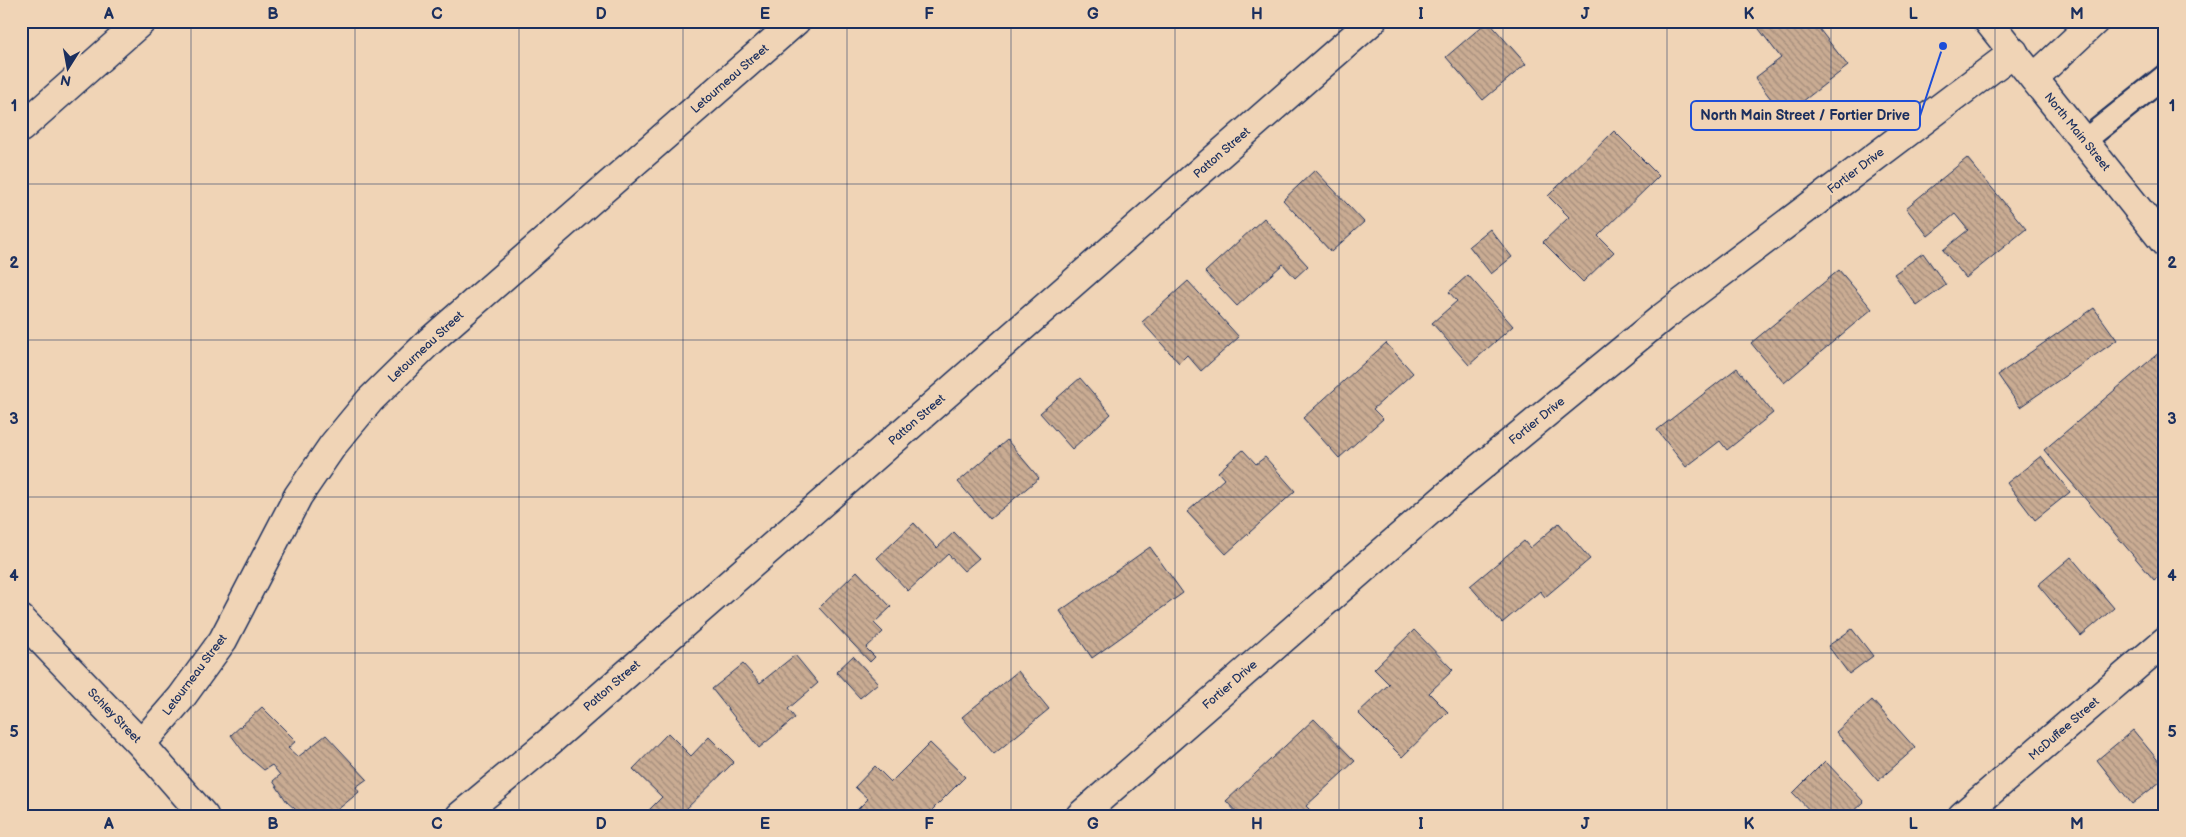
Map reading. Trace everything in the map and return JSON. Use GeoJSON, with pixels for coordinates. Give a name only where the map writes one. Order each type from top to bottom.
{"type":"FeatureCollection","features":[{"type":"Feature","properties":{"kind":"street"},"geometry":{"type":"LineString","coordinates":[[21,128],[142,21]]}},
{"type":"Feature","properties":{"kind":"street","name":"Letourneau Street"},"geometry":{"type":"LineString","coordinates":[[141,744],[181,698],[224,640],[298,496],[333,445],[370,400],[430,341],[796,21]]}},
{"type":"Feature","properties":{"kind":"street","name":"Patton Street"},"geometry":{"type":"LineString","coordinates":[[460,816],[556,735],[1372,21]]}},
{"type":"Feature","properties":{"kind":"street","name":"North Main Street"},"geometry":{"type":"LineString","coordinates":[[1988,21],[2165,243]]}},
{"type":"Feature","properties":{"kind":"street"},"geometry":{"type":"LineString","coordinates":[[2034,78],[2095,21]]}},
{"type":"Feature","properties":{"kind":"street","name":"Fortier Drive"},"geometry":{"type":"LineString","coordinates":[[1080,816],[1465,480],[1640,335],[2014,52]]}},
{"type":"Feature","properties":{"kind":"street","name":"Schley Street"},"geometry":{"type":"LineString","coordinates":[[21,618],[141,744],[204,816]]}},
{"type":"Feature","properties":{"kind":"street","name":"McDuffee Street"},"geometry":{"type":"LineString","coordinates":[[1962,816],[2165,642]]}},
{"type":"Feature","properties":{"kind":"lane"},"geometry":{"type":"LineString","coordinates":[[2084,142],[2165,76]]}},
{"type":"Feature","properties":{"kind":"building"},"geometry":{"type":"Polygon","coordinates":[[[1488,21],[1526,64],[1483,100],[1446,57],[1488,21]]]}},
{"type":"Feature","properties":{"kind":"building"},"geometry":{"type":"Polygon","coordinates":[[[1753,21],[1813,21],[1848,66],[1784,116],[1755,78],[1781,58],[1753,21]]]}},
{"type":"Feature","properties":{"kind":"building"},"geometry":{"type":"Polygon","coordinates":[[[1614,131],[1659,176],[1598,236],[1614,252],[1583,282],[1543,242],[1569,217],[1548,196],[1614,131]]]}},
{"type":"Feature","properties":{"kind":"building"},"geometry":{"type":"Polygon","coordinates":[[[1967,158],[2026,229],[1966,278],[1943,250],[1968,230],[1955,214],[1928,236],[1906,208],[1967,158]]]}},
{"type":"Feature","properties":{"kind":"building"},"geometry":{"type":"Polygon","coordinates":[[[1315,170],[1364,222],[1331,252],[1283,200],[1315,170]]]}},
{"type":"Feature","properties":{"kind":"building"},"geometry":{"type":"Polygon","coordinates":[[[1264,218],[1308,266],[1295,278],[1283,264],[1237,306],[1205,272],[1264,218]]]}},
{"type":"Feature","properties":{"kind":"building"},"geometry":{"type":"Polygon","coordinates":[[[1490,229],[1512,257],[1491,274],[1469,246],[1490,229]]]}},
{"type":"Feature","properties":{"kind":"building"},"geometry":{"type":"Polygon","coordinates":[[[1923,253],[1946,285],[1917,306],[1894,274],[1923,253]]]}},
{"type":"Feature","properties":{"kind":"building"},"geometry":{"type":"Polygon","coordinates":[[[1839,270],[1872,309],[1784,383],[1751,343],[1839,270]]]}},
{"type":"Feature","properties":{"kind":"building"},"geometry":{"type":"Polygon","coordinates":[[[1468,275],[1513,326],[1469,365],[1432,323],[1457,301],[1449,292],[1468,275]]]}},
{"type":"Feature","properties":{"kind":"building"},"geometry":{"type":"Polygon","coordinates":[[[1188,281],[1239,337],[1201,371],[1187,355],[1179,363],[1142,322],[1188,281]]]}},
{"type":"Feature","properties":{"kind":"building"},"geometry":{"type":"Polygon","coordinates":[[[2094,308],[2117,340],[2020,407],[1998,375],[2094,308]]]}},
{"type":"Feature","properties":{"kind":"building"},"geometry":{"type":"Polygon","coordinates":[[[1386,343],[1413,373],[1373,409],[1383,419],[1339,458],[1303,418],[1386,343]]]}},
{"type":"Feature","properties":{"kind":"building"},"geometry":{"type":"Polygon","coordinates":[[[2161,351],[2165,355],[2165,571],[2154,580],[2044,450],[2161,351]]]}},
{"type":"Feature","properties":{"kind":"building"},"geometry":{"type":"Polygon","coordinates":[[[1737,368],[1773,413],[1727,450],[1720,441],[1686,467],[1657,430],[1737,368]]]}},
{"type":"Feature","properties":{"kind":"building"},"geometry":{"type":"Polygon","coordinates":[[[1080,378],[1111,414],[1072,449],[1040,413],[1080,378]]]}},
{"type":"Feature","properties":{"kind":"building"},"geometry":{"type":"Polygon","coordinates":[[[1007,440],[1039,478],[990,519],[958,482],[1007,440]]]}},
{"type":"Feature","properties":{"kind":"building"},"geometry":{"type":"Polygon","coordinates":[[[1243,450],[1256,464],[1265,457],[1295,491],[1226,554],[1187,512],[1224,479],[1218,472],[1243,450]]]}},
{"type":"Feature","properties":{"kind":"building"},"geometry":{"type":"Polygon","coordinates":[[[2041,456],[2070,492],[2035,520],[2007,483],[2041,456]]]}},
{"type":"Feature","properties":{"kind":"building"},"geometry":{"type":"Polygon","coordinates":[[[914,523],[937,548],[954,532],[979,558],[964,571],[948,554],[908,591],[877,558],[914,523]]]}},
{"type":"Feature","properties":{"kind":"building"},"geometry":{"type":"Polygon","coordinates":[[[1559,523],[1590,559],[1545,597],[1540,591],[1502,623],[1470,586],[1524,541],[1530,548],[1559,523]]]}},
{"type":"Feature","properties":{"kind":"building"},"geometry":{"type":"Polygon","coordinates":[[[1150,547],[1183,593],[1092,658],[1060,611],[1150,547]]]}},
{"type":"Feature","properties":{"kind":"building"},"geometry":{"type":"Polygon","coordinates":[[[2071,557],[2114,608],[2081,636],[2038,585],[2071,557]]]}},
{"type":"Feature","properties":{"kind":"building"},"geometry":{"type":"Polygon","coordinates":[[[857,571],[891,607],[874,623],[883,632],[866,648],[875,657],[870,662],[819,608],[857,571]]]}},
{"type":"Feature","properties":{"kind":"building"},"geometry":{"type":"Polygon","coordinates":[[[1852,629],[1873,656],[1849,674],[1828,646],[1852,629]]]}},
{"type":"Feature","properties":{"kind":"building"},"geometry":{"type":"Polygon","coordinates":[[[1414,630],[1453,670],[1429,693],[1448,712],[1402,757],[1358,713],[1389,684],[1374,669],[1414,630]]]}},
{"type":"Feature","properties":{"kind":"building"},"geometry":{"type":"Polygon","coordinates":[[[795,655],[818,683],[788,709],[795,718],[759,748],[712,689],[743,664],[760,683],[795,655]]]}},
{"type":"Feature","properties":{"kind":"building"},"geometry":{"type":"Polygon","coordinates":[[[853,656],[878,683],[860,698],[836,672],[853,656]]]}},
{"type":"Feature","properties":{"kind":"building"},"geometry":{"type":"Polygon","coordinates":[[[1018,671],[1049,709],[994,754],[962,717],[1018,671]]]}},
{"type":"Feature","properties":{"kind":"building"},"geometry":{"type":"Polygon","coordinates":[[[1872,700],[1915,748],[1878,781],[1836,732],[1872,700]]]}},
{"type":"Feature","properties":{"kind":"building"},"geometry":{"type":"Polygon","coordinates":[[[262,707],[296,741],[288,748],[298,757],[326,735],[367,779],[356,787],[359,792],[330,816],[325,814],[303,816],[287,802],[273,781],[280,775],[272,765],[264,770],[245,754],[231,735],[262,707]]]}},
{"type":"Feature","properties":{"kind":"building"},"geometry":{"type":"Polygon","coordinates":[[[1314,719],[1355,761],[1306,806],[1316,816],[1240,816],[1226,801],[1314,719]]]}},
{"type":"Feature","properties":{"kind":"building"},"geometry":{"type":"Polygon","coordinates":[[[2133,730],[2165,769],[2165,778],[2132,804],[2097,760],[2133,730]]]}},
{"type":"Feature","properties":{"kind":"building"},"geometry":{"type":"Polygon","coordinates":[[[668,733],[691,756],[709,737],[734,762],[679,816],[643,816],[662,797],[633,769],[668,733]]]}},
{"type":"Feature","properties":{"kind":"building"},"geometry":{"type":"Polygon","coordinates":[[[930,743],[965,777],[926,816],[851,816],[868,799],[855,787],[875,766],[891,782],[930,743]]]}},
{"type":"Feature","properties":{"kind":"building"},"geometry":{"type":"Polygon","coordinates":[[[1825,761],[1864,802],[1849,816],[1815,816],[1793,793],[1825,761]]]}},
{"type":"Feature","properties":{"kind":"building"},"geometry":{"type":"Polygon","coordinates":[[[1730,809],[1737,816],[1722,816],[1730,809]]]}},
{"type":"Feature","properties":{"kind":"place","name":"North Main Street / Fortier Drive"},"geometry":{"type":"Point","coordinates":[1943,46]}}]}
